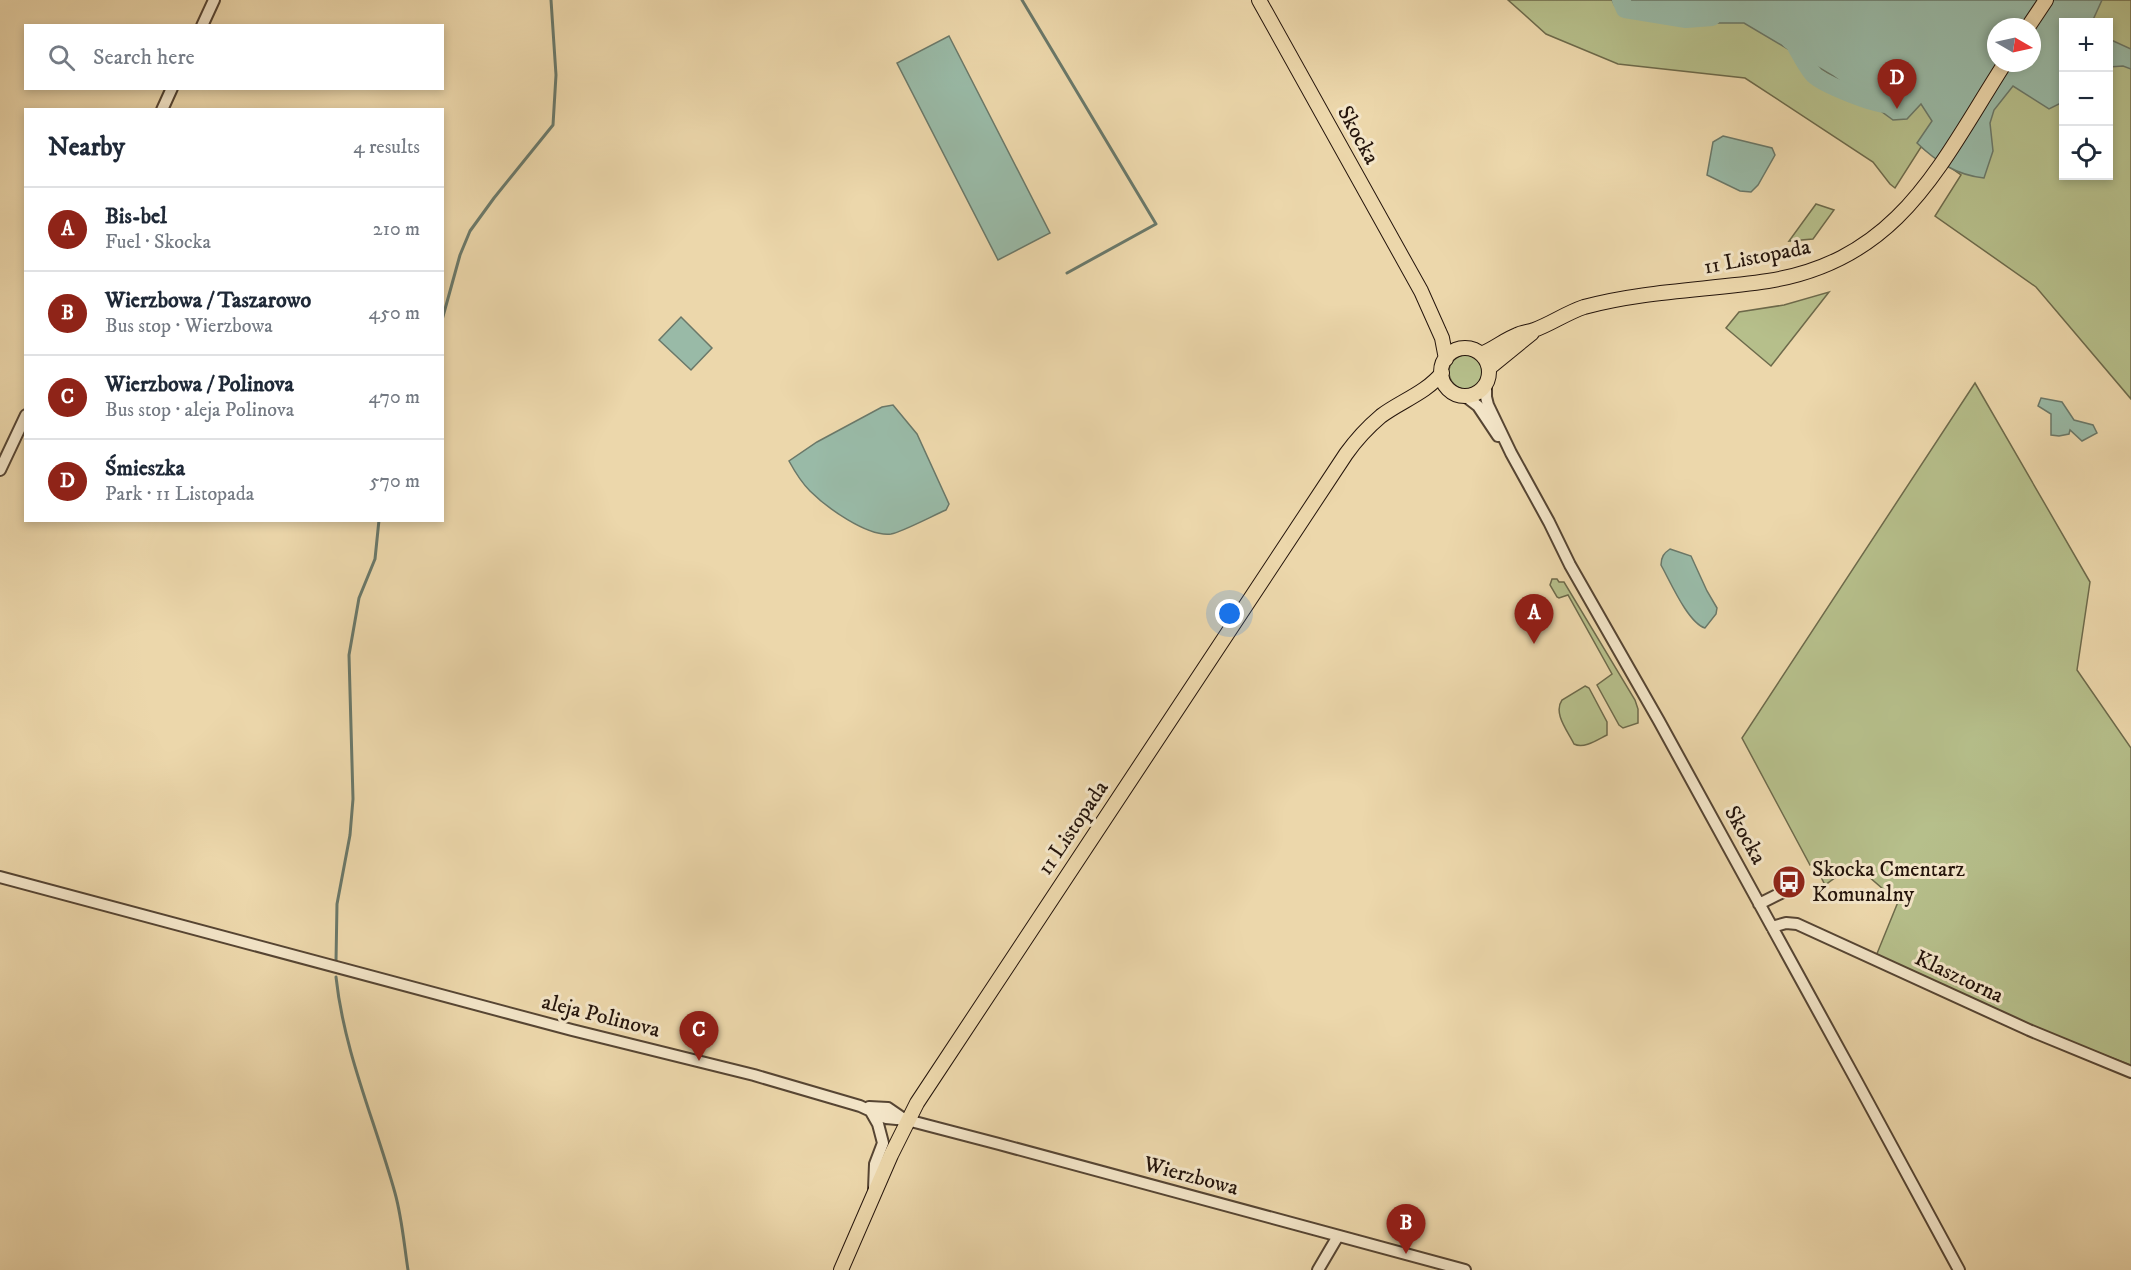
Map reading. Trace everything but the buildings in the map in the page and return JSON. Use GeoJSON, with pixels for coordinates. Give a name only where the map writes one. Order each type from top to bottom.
{"type":"FeatureCollection","features":[{"type":"Feature","properties":{"kind":"main road","name":"Skocka"},"geometry":{"type":"LineString","coordinates":[[1259,0],[1420,291],[1442,338],[1446,359]]}},
{"type":"Feature","properties":{"kind":"main road"},"geometry":{"type":"LineString","coordinates":[[2034,18],[2046,0]]}},
{"type":"Feature","properties":{"kind":"main road","name":"11 Listopada"},"geometry":{"type":"LineString","coordinates":[[1481,354],[1518,334],[1535,329],[1584,307],[1660,294],[1770,280],[1812,270],[1841,259],[1867,244],[1914,202],[1999,72]]}},
{"type":"Feature","properties":{"kind":"main road","name":"Skocka"},"geometry":{"type":"LineString","coordinates":[[1420,291],[1448,330],[1465,348]]}},
{"type":"Feature","properties":{"kind":"main road","name":"11 Listopada"},"geometry":{"type":"LineString","coordinates":[[1489,368],[1535,329]]}},
{"type":"Feature","properties":{"kind":"main road"},"geometry":{"type":"LineString","coordinates":[[1465,348],[1473,349],[1481,354],[1489,368],[1486,384],[1473,394],[1458,393],[1447,386],[1442,373],[1446,359],[1451,353],[1465,348]]}},
{"type":"Feature","properties":{"kind":"main road","name":"11 Listopada"},"geometry":{"type":"LineString","coordinates":[[841,1270],[907,1120],[966,1027],[1340,463],[1358,438],[1382,416],[1425,390],[1442,373]]}},
{"type":"Feature","properties":{"kind":"main road","name":"11 Listopada"},"geometry":{"type":"LineString","coordinates":[[1370,427],[1434,394],[1458,393]]}},
{"type":"Feature","properties":{"kind":"street"},"geometry":{"type":"LineString","coordinates":[[203,24],[214,0]]}},
{"type":"Feature","properties":{"kind":"street"},"geometry":{"type":"LineString","coordinates":[[163,108],[171,90]]}},
{"type":"Feature","properties":{"kind":"street","name":"Skocka"},"geometry":{"type":"LineString","coordinates":[[1486,384],[1488,405],[1570,565],[1625,660],[1959,1270]]}},
{"type":"Feature","properties":{"kind":"street","name":"Skocka"},"geometry":{"type":"LineString","coordinates":[[1458,393],[1478,406],[1511,453]]}},
{"type":"Feature","properties":{"kind":"street"},"geometry":{"type":"LineString","coordinates":[[0,470],[24,419]]}},
{"type":"Feature","properties":{"kind":"street","name":"aleja Polinova"},"geometry":{"type":"LineString","coordinates":[[0,877],[743,1073],[865,1108],[888,1108],[907,1120]]}},
{"type":"Feature","properties":{"kind":"street"},"geometry":{"type":"LineString","coordinates":[[1759,904],[1781,893]]}},
{"type":"Feature","properties":{"kind":"street","name":"Klasztorna"},"geometry":{"type":"LineString","coordinates":[[1772,927],[1786,923],[1797,924],[2029,1030],[2131,1072]]}},
{"type":"Feature","properties":{"kind":"street"},"geometry":{"type":"LineString","coordinates":[[865,1108],[878,1124],[883,1143],[875,1164],[874,1193]]}},
{"type":"Feature","properties":{"kind":"street","name":"Wierzbowa"},"geometry":{"type":"LineString","coordinates":[[907,1120],[1465,1270]]}},
{"type":"Feature","properties":{"kind":"street"},"geometry":{"type":"LineString","coordinates":[[1318,1270],[1338,1236]]}},
{"type":"Feature","properties":{"kind":"green space"},"geometry":{"type":"Polygon","coordinates":[[[1508,0],[2131,0],[2131,399],[2036,287],[1935,216],[1961,175],[1921,147],[1895,188],[1873,162],[1745,78],[1618,64],[1546,34],[1508,0]]]}},
{"type":"Feature","properties":{"kind":"green space"},"geometry":{"type":"Polygon","coordinates":[[[1816,204],[1834,210],[1813,239],[1789,241],[1816,204]]]}},
{"type":"Feature","properties":{"kind":"green space"},"geometry":{"type":"Polygon","coordinates":[[[1829,292],[1771,366],[1726,328],[1739,312],[1784,305],[1829,292]]]}},
{"type":"Feature","properties":{"kind":"green space"},"geometry":{"type":"Polygon","coordinates":[[[1466,355],[1478,360],[1483,372],[1478,384],[1466,389],[1454,384],[1449,372],[1454,360],[1466,355]]]}},
{"type":"Feature","properties":{"kind":"green space"},"geometry":{"type":"Polygon","coordinates":[[[1975,383],[2090,582],[2077,670],[2131,748],[2131,1065],[2039,1030],[1876,956],[1898,902],[1854,864],[1825,885],[1814,863],[1810,865],[1742,738],[1975,383]]]}},
{"type":"Feature","properties":{"kind":"green space"},"geometry":{"type":"Polygon","coordinates":[[[1552,579],[1564,582],[1635,700],[1638,709],[1638,723],[1623,728],[1619,725],[1597,685],[1612,674],[1568,595],[1557,597],[1550,585],[1552,579]]]}},
{"type":"Feature","properties":{"kind":"green space"},"geometry":{"type":"Polygon","coordinates":[[[1585,686],[1589,688],[1607,722],[1607,735],[1590,743],[1578,745],[1574,744],[1562,722],[1559,710],[1562,700],[1585,686]]]}},
{"type":"Feature","properties":{"kind":"shaded area"},"geometry":{"type":"Polygon","coordinates":[[[1612,0],[2102,0],[2094,18],[2059,18],[2059,104],[2049,109],[2013,86],[1994,110],[1990,123],[1993,151],[1984,178],[1948,167],[1917,143],[1932,121],[1921,104],[1907,119],[1893,120],[1833,76],[1744,23],[1711,23],[1615,6],[1612,0]]]}},
{"type":"Feature","properties":{"kind":"shaded area"},"geometry":{"type":"Polygon","coordinates":[[[949,36],[1050,233],[998,260],[897,63],[949,36]]]}},
{"type":"Feature","properties":{"kind":"shaded area"},"geometry":{"type":"Polygon","coordinates":[[[2113,41],[2131,49],[2131,69],[2123,66],[2113,67],[2113,41]]]}},
{"type":"Feature","properties":{"kind":"shaded area"},"geometry":{"type":"Polygon","coordinates":[[[1723,136],[1772,148],[1775,155],[1758,185],[1751,192],[1740,191],[1707,175],[1713,142],[1723,136]]]}},
{"type":"Feature","properties":{"kind":"shaded area"},"geometry":{"type":"Polygon","coordinates":[[[681,317],[712,348],[691,370],[659,340],[681,317]]]}},
{"type":"Feature","properties":{"kind":"shaded area"},"geometry":{"type":"Polygon","coordinates":[[[2041,398],[2062,402],[2074,420],[2093,425],[2097,433],[2082,441],[2070,430],[2069,434],[2051,435],[2051,414],[2038,406],[2041,398]]]}},
{"type":"Feature","properties":{"kind":"shaded area"},"geometry":{"type":"Polygon","coordinates":[[[893,405],[917,434],[949,504],[946,510],[910,527],[896,533],[881,534],[859,526],[826,505],[804,484],[789,461],[817,442],[882,407],[893,405]]]}},
{"type":"Feature","properties":{"kind":"shaded area"},"geometry":{"type":"Polygon","coordinates":[[[1670,549],[1691,556],[1717,608],[1716,614],[1705,628],[1699,625],[1686,610],[1661,565],[1663,556],[1670,549]]]}},
{"type":"Feature","properties":{"kind":"waterway"},"geometry":{"type":"LineString","coordinates":[[444,313],[460,255],[470,231],[553,125],[556,75],[551,0]]}},
{"type":"Feature","properties":{"kind":"waterway"},"geometry":{"type":"LineString","coordinates":[[1022,0],[1156,224],[1067,273]]}},
{"type":"Feature","properties":{"kind":"waterway"},"geometry":{"type":"LineString","coordinates":[[1621,0],[1625,9],[1686,19],[1712,17]]}},
{"type":"Feature","properties":{"kind":"waterway"},"geometry":{"type":"LineString","coordinates":[[1790,40],[1819,79],[1861,98],[1887,104]]}},
{"type":"Feature","properties":{"kind":"waterway"},"geometry":{"type":"LineString","coordinates":[[336,961],[337,904],[350,835],[353,799],[349,655],[359,598],[375,559],[379,522]]}},
{"type":"Feature","properties":{"kind":"waterway"},"geometry":{"type":"LineString","coordinates":[[336,977],[353,1059],[397,1202],[408,1270]]}},
{"type":"Feature","properties":{"kind":"place","name":"Śmieszka"},"geometry":{"type":"Point","coordinates":[1897,109]}},
{"type":"Feature","properties":{"kind":"place","name":"Bis-bel"},"geometry":{"type":"Point","coordinates":[1534,644]}},
{"type":"Feature","properties":{"kind":"place","name":"Skocka Cmentarz Komunalny"},"geometry":{"type":"Point","coordinates":[1789,882]}},
{"type":"Feature","properties":{"kind":"place","name":"Wierzbowa / Polinova"},"geometry":{"type":"Point","coordinates":[699,1061]}},
{"type":"Feature","properties":{"kind":"place","name":"Wierzbowa / Taszarowo"},"geometry":{"type":"Point","coordinates":[1406,1254]}}]}
